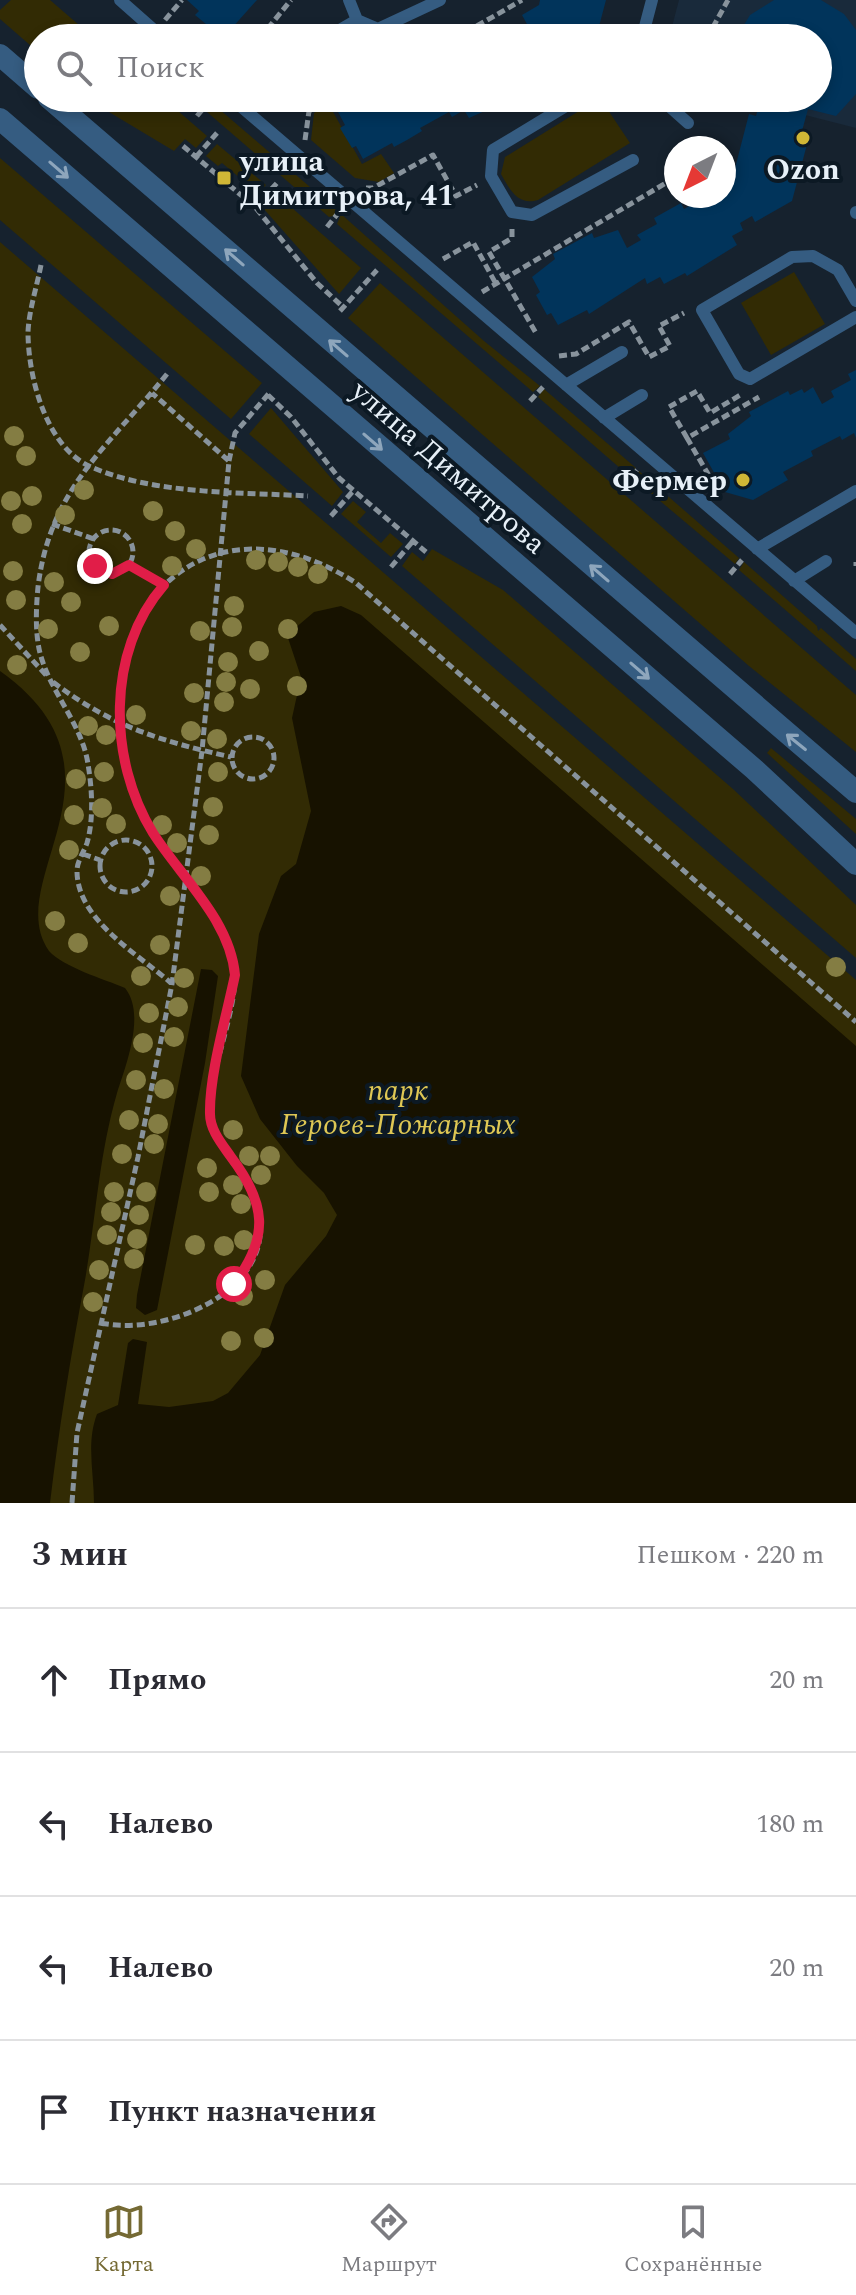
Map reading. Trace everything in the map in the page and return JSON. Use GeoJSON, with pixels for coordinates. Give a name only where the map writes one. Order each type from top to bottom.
{"type":"FeatureCollection","features":[{"type":"Feature","properties":{"kind":"street"},"geometry":{"type":"LineString","coordinates":[[0,55],[24,76]]}},
{"type":"Feature","properties":{"kind":"street","name":"улица Димитрова"},"geometry":{"type":"LineString","coordinates":[[65,112],[856,792]]}},
{"type":"Feature","properties":{"kind":"street","name":"улица Димитрова"},"geometry":{"type":"LineString","coordinates":[[0,119],[754,769],[856,864]]}},
{"type":"Feature","properties":{"kind":"lane"},"geometry":{"type":"LineString","coordinates":[[120,0],[147,24]]}},
{"type":"Feature","properties":{"kind":"lane"},"geometry":{"type":"LineString","coordinates":[[349,0],[357,20],[366,24]]}},
{"type":"Feature","properties":{"kind":"lane"},"geometry":{"type":"LineString","coordinates":[[389,24],[440,0]]}},
{"type":"Feature","properties":{"kind":"lane"},"geometry":{"type":"LineString","coordinates":[[646,24],[652,0]]}},
{"type":"Feature","properties":{"kind":"lane"},"geometry":{"type":"LineString","coordinates":[[350,24],[357,20]]}},
{"type":"Feature","properties":{"kind":"lane"},"geometry":{"type":"LineString","coordinates":[[247,112],[856,633]]}},
{"type":"Feature","properties":{"kind":"lane"},"geometry":{"type":"LineString","coordinates":[[556,112],[493,150],[491,176],[512,212],[532,215],[633,160]]}},
{"type":"Feature","properties":{"kind":"lane"},"geometry":{"type":"LineString","coordinates":[[676,112],[688,123]]}},
{"type":"Feature","properties":{"kind":"lane"},"geometry":{"type":"LineString","coordinates":[[418,258],[430,250]]}},
{"type":"Feature","properties":{"kind":"lane"},"geometry":{"type":"LineString","coordinates":[[856,301],[838,270],[813,256],[792,257],[702,310],[739,374],[750,379],[856,317]]}},
{"type":"Feature","properties":{"kind":"lane"},"geometry":{"type":"LineString","coordinates":[[566,385],[622,352]]}},
{"type":"Feature","properties":{"kind":"lane"},"geometry":{"type":"LineString","coordinates":[[604,418],[642,395]]}},
{"type":"Feature","properties":{"kind":"lane"},"geometry":{"type":"LineString","coordinates":[[757,549],[856,491]]}},
{"type":"Feature","properties":{"kind":"lane"},"geometry":{"type":"LineString","coordinates":[[794,581],[826,561]]}},
{"type":"Feature","properties":{"kind":"path"},"geometry":{"type":"LineString","coordinates":[[165,20],[182,0]]}},
{"type":"Feature","properties":{"kind":"path"},"geometry":{"type":"LineString","coordinates":[[271,24],[291,0]]}},
{"type":"Feature","properties":{"kind":"path"},"geometry":{"type":"LineString","coordinates":[[480,24],[522,0]]}},
{"type":"Feature","properties":{"kind":"path"},"geometry":{"type":"LineString","coordinates":[[715,24],[728,0]]}},
{"type":"Feature","properties":{"kind":"path"},"geometry":{"type":"LineString","coordinates":[[197,116],[200,112]]}},
{"type":"Feature","properties":{"kind":"path"},"geometry":{"type":"LineString","coordinates":[[309,112],[305,141],[316,150]]}},
{"type":"Feature","properties":{"kind":"path"},"geometry":{"type":"LineString","coordinates":[[196,157],[217,133]]}},
{"type":"Feature","properties":{"kind":"path"},"geometry":{"type":"LineString","coordinates":[[183,146],[255,207],[342,310],[377,270]]}},
{"type":"Feature","properties":{"kind":"path"},"geometry":{"type":"LineString","coordinates":[[349,200],[360,188],[373,188],[433,155],[456,196],[460,195]]}},
{"type":"Feature","properties":{"kind":"path"},"geometry":{"type":"LineString","coordinates":[[255,207],[277,183]]}},
{"type":"Feature","properties":{"kind":"path"},"geometry":{"type":"LineString","coordinates":[[468,301],[664,184]]}},
{"type":"Feature","properties":{"kind":"path"},"geometry":{"type":"LineString","coordinates":[[512,212],[512,238],[489,252],[538,336]]}},
{"type":"Feature","properties":{"kind":"path"},"geometry":{"type":"LineString","coordinates":[[428,267],[473,242],[496,284]]}},
{"type":"Feature","properties":{"kind":"path"},"geometry":{"type":"LineString","coordinates":[[41,265],[28,330],[32,379],[47,419],[70,451],[88,465],[164,486],[308,496]]}},
{"type":"Feature","properties":{"kind":"path"},"geometry":{"type":"LineString","coordinates":[[553,352],[561,357],[576,354],[629,322],[649,357],[670,346],[662,325]]}},
{"type":"Feature","properties":{"kind":"path"},"geometry":{"type":"LineString","coordinates":[[167,374],[88,465],[52,524],[41,562],[37,629],[40,653],[50,679],[86,754],[90,827],[77,872],[87,907],[172,984]]}},
{"type":"Feature","properties":{"kind":"path"},"geometry":{"type":"LineString","coordinates":[[720,517],[727,509],[669,407],[697,391],[710,413],[742,394],[750,379]]}},
{"type":"Feature","properties":{"kind":"path"},"geometry":{"type":"LineString","coordinates":[[152,393],[229,461]]}},
{"type":"Feature","properties":{"kind":"path"},"geometry":{"type":"LineString","coordinates":[[72,1503],[77,1433],[172,984],[202,751],[229,461],[235,433],[270,393],[353,491],[426,552]]}},
{"type":"Feature","properties":{"kind":"path"},"geometry":{"type":"LineString","coordinates":[[687,438],[765,393]]}},
{"type":"Feature","properties":{"kind":"path"},"geometry":{"type":"LineString","coordinates":[[331,516],[353,491]]}},
{"type":"Feature","properties":{"kind":"path"},"geometry":{"type":"LineString","coordinates":[[52,524],[94,539]]}},
{"type":"Feature","properties":{"kind":"path"},"geometry":{"type":"LineString","coordinates":[[120,532],[132,546],[129,565],[122,571],[103,572],[90,558],[94,539],[101,533],[120,532]]}},
{"type":"Feature","properties":{"kind":"path"},"geometry":{"type":"LineString","coordinates":[[391,567],[413,541]]}},
{"type":"Feature","properties":{"kind":"path"},"geometry":{"type":"LineString","coordinates":[[101,1323],[145,1326],[217,1300],[248,1266],[260,1236],[261,1220],[249,1185],[220,1142],[210,1114],[235,975],[234,963],[216,921],[159,842],[135,797],[120,724],[122,683],[131,636],[164,585],[195,563],[222,553],[256,548],[275,549],[321,564],[356,583],[856,1022]]}},
{"type":"Feature","properties":{"kind":"path"},"geometry":{"type":"LineString","coordinates":[[129,565],[164,585]]}},
{"type":"Feature","properties":{"kind":"path"},"geometry":{"type":"LineString","coordinates":[[0,625],[50,679],[91,711],[202,751],[231,757]]}},
{"type":"Feature","properties":{"kind":"path"},"geometry":{"type":"LineString","coordinates":[[262,739],[270,745],[273,766],[259,780],[248,780],[232,767],[231,757],[242,740],[262,739]]}},
{"type":"Feature","properties":{"kind":"path"},"geometry":{"type":"LineString","coordinates":[[127,839],[138,842],[147,850],[152,861],[152,873],[137,891],[126,893],[105,883],[100,860],[105,849],[127,839]]}},
{"type":"Feature","properties":{"kind":"path"},"geometry":{"type":"LineString","coordinates":[[147,850],[159,842]]}},
{"type":"Feature","properties":{"kind":"path"},"geometry":{"type":"LineString","coordinates":[[83,854],[100,860]]}},
{"type":"Feature","properties":{"kind":"shaded area"},"geometry":{"type":"Polygon","coordinates":[[[679,0],[856,0],[856,128],[793,112],[832,112],[832,24],[673,24],[679,0]]]}},
{"type":"Feature","properties":{"kind":"shaded area"},"geometry":{"type":"Polygon","coordinates":[[[341,606],[361,615],[856,1046],[856,1503],[94,1503],[91,1447],[94,1425],[97,1414],[118,1405],[128,1343],[133,1339],[147,1342],[138,1404],[169,1407],[213,1401],[228,1393],[260,1355],[285,1285],[326,1236],[337,1215],[324,1193],[297,1166],[260,1119],[241,1076],[259,934],[281,876],[296,864],[311,811],[292,718],[301,677],[287,635],[314,612],[341,606]]]}},
{"type":"Feature","properties":{"kind":"shaded area"},"geometry":{"type":"Polygon","coordinates":[[[0,671],[41,709],[61,748],[65,786],[41,892],[39,923],[49,951],[74,967],[125,988],[134,1011],[132,1040],[102,1163],[50,1503],[0,1503],[0,671]]]}},
{"type":"Feature","properties":{"kind":"shaded area"},"geometry":{"type":"Polygon","coordinates":[[[201,969],[212,970],[218,976],[205,1063],[157,1310],[145,1315],[136,1308],[137,1295],[201,969]]]}},
{"type":"Feature","properties":{"kind":"green space"},"geometry":{"type":"Polygon","coordinates":[[[11,0],[50,0],[78,24],[24,24],[24,40],[0,19],[0,10],[11,0]]]}},
{"type":"Feature","properties":{"kind":"green space"},"geometry":{"type":"Polygon","coordinates":[[[109,112],[179,112],[207,136],[196,148],[185,139],[174,151],[109,112]]]}},
{"type":"Feature","properties":{"kind":"green space"},"geometry":{"type":"Polygon","coordinates":[[[207,112],[222,112],[338,211],[329,217],[207,112]]]}},
{"type":"Feature","properties":{"kind":"green space"},"geometry":{"type":"Polygon","coordinates":[[[333,112],[362,164],[381,154],[394,173],[379,182],[355,178],[311,140],[314,113],[333,112]]]}},
{"type":"Feature","properties":{"kind":"green space"},"geometry":{"type":"Polygon","coordinates":[[[577,112],[609,112],[630,143],[538,200],[531,201],[520,199],[508,186],[501,174],[505,157],[577,112]]]}},
{"type":"Feature","properties":{"kind":"green space"},"geometry":{"type":"Polygon","coordinates":[[[217,144],[266,185],[254,198],[243,188],[246,183],[222,163],[218,166],[206,156],[217,144]]]}},
{"type":"Feature","properties":{"kind":"green space"},"geometry":{"type":"Polygon","coordinates":[[[0,158],[262,383],[231,419],[0,220],[0,158]]]}},
{"type":"Feature","properties":{"kind":"green space"},"geometry":{"type":"Polygon","coordinates":[[[276,194],[361,268],[339,294],[263,208],[276,194]]]}},
{"type":"Feature","properties":{"kind":"green space"},"geometry":{"type":"Polygon","coordinates":[[[341,214],[484,341],[540,386],[533,392],[337,224],[341,214]]]}},
{"type":"Feature","properties":{"kind":"green space","name":"парк Героев-Пожарных"},"geometry":{"type":"Polygon","coordinates":[[[0,242],[856,980],[856,1503],[0,1503],[0,242]]]}},
{"type":"Feature","properties":{"kind":"green space"},"geometry":{"type":"Polygon","coordinates":[[[794,272],[825,324],[771,355],[741,303],[794,272]]]}},
{"type":"Feature","properties":{"kind":"green space"},"geometry":{"type":"Polygon","coordinates":[[[380,283],[856,695],[856,752],[749,666],[348,318],[380,283]]]}},
{"type":"Feature","properties":{"kind":"green space"},"geometry":{"type":"Polygon","coordinates":[[[544,389],[636,468],[628,475],[538,397],[544,389]]]}},
{"type":"Feature","properties":{"kind":"green space"},"geometry":{"type":"Polygon","coordinates":[[[271,408],[343,492],[332,506],[249,434],[271,408]]]}},
{"type":"Feature","properties":{"kind":"green space"},"geometry":{"type":"Polygon","coordinates":[[[639,471],[739,558],[735,564],[634,479],[639,471]]]}},
{"type":"Feature","properties":{"kind":"green space"},"geometry":{"type":"Polygon","coordinates":[[[353,501],[366,512],[357,522],[381,543],[390,533],[403,544],[391,557],[341,514],[353,501]]]}},
{"type":"Feature","properties":{"kind":"green space"},"geometry":{"type":"Polygon","coordinates":[[[432,549],[503,590],[733,789],[856,905],[856,958],[402,566],[412,552],[423,561],[432,549]]]}},
{"type":"Feature","properties":{"kind":"green space"},"geometry":{"type":"Polygon","coordinates":[[[744,562],[817,626],[818,631],[821,628],[856,659],[856,671],[739,570],[744,562]]]}},
{"type":"Feature","properties":{"kind":"green space"},"geometry":{"type":"Polygon","coordinates":[[[771,748],[856,819],[856,834],[767,753],[771,748]]]}},
{"type":"Feature","properties":{"kind":"building"},"geometry":{"type":"Polygon","coordinates":[[[187,0],[257,0],[236,24],[206,24],[195,15],[199,11],[187,0]]]}},
{"type":"Feature","properties":{"kind":"building"},"geometry":{"type":"Polygon","coordinates":[[[540,0],[606,0],[600,24],[527,24],[522,15],[539,5],[540,0]]]}},
{"type":"Feature","properties":{"kind":"building"},"geometry":{"type":"Polygon","coordinates":[[[774,0],[821,0],[844,14],[856,30],[856,94],[836,116],[820,112],[832,112],[832,24],[745,24],[750,15],[774,0]]]}},
{"type":"Feature","properties":{"kind":"building"},"geometry":{"type":"Polygon","coordinates":[[[338,112],[449,112],[420,128],[422,131],[407,140],[394,147],[392,143],[363,159],[340,128],[345,125],[338,112]]]}},
{"type":"Feature","properties":{"kind":"building"},"geometry":{"type":"Polygon","coordinates":[[[465,112],[482,112],[469,118],[465,112]]]}},
{"type":"Feature","properties":{"kind":"building"},"geometry":{"type":"Polygon","coordinates":[[[807,112],[802,131],[810,133],[792,201],[755,222],[752,216],[740,223],[743,230],[732,236],[737,245],[687,276],[685,273],[664,284],[660,277],[647,284],[645,278],[589,314],[587,310],[558,325],[551,313],[547,315],[536,295],[540,292],[532,277],[555,259],[553,254],[592,233],[594,238],[618,230],[627,248],[641,240],[637,235],[657,224],[654,218],[672,208],[736,208],[736,164],[749,114],[807,112]]]}},
{"type":"Feature","properties":{"kind":"building"},"geometry":{"type":"Polygon","coordinates":[[[856,370],[856,438],[854,433],[842,440],[840,436],[811,451],[813,456],[783,472],[788,480],[753,500],[725,492],[703,453],[730,439],[728,434],[751,416],[749,412],[788,391],[790,395],[802,389],[804,393],[813,387],[822,404],[834,397],[831,391],[851,380],[848,374],[856,370]]]}},
{"type":"Feature","properties":{"kind":"place","name":"Ozon"},"geometry":{"type":"Point","coordinates":[803,138]}},
{"type":"Feature","properties":{"kind":"place","name":"улица Димитрова, 41"},"geometry":{"type":"Point","coordinates":[224,178]}},
{"type":"Feature","properties":{"kind":"place","name":"Фермер"},"geometry":{"type":"Point","coordinates":[743,480]}},
{"type":"Feature","properties":{"kind":"route"},"geometry":{"type":"LineString","coordinates":[[95,566],[112,574],[129,565],[164,585],[131,636],[122,683],[120,724],[128,774],[144,818],[216,921],[234,963],[235,975],[210,1114],[220,1142],[249,1185],[261,1220],[255,1252],[234,1284]]}}]}
